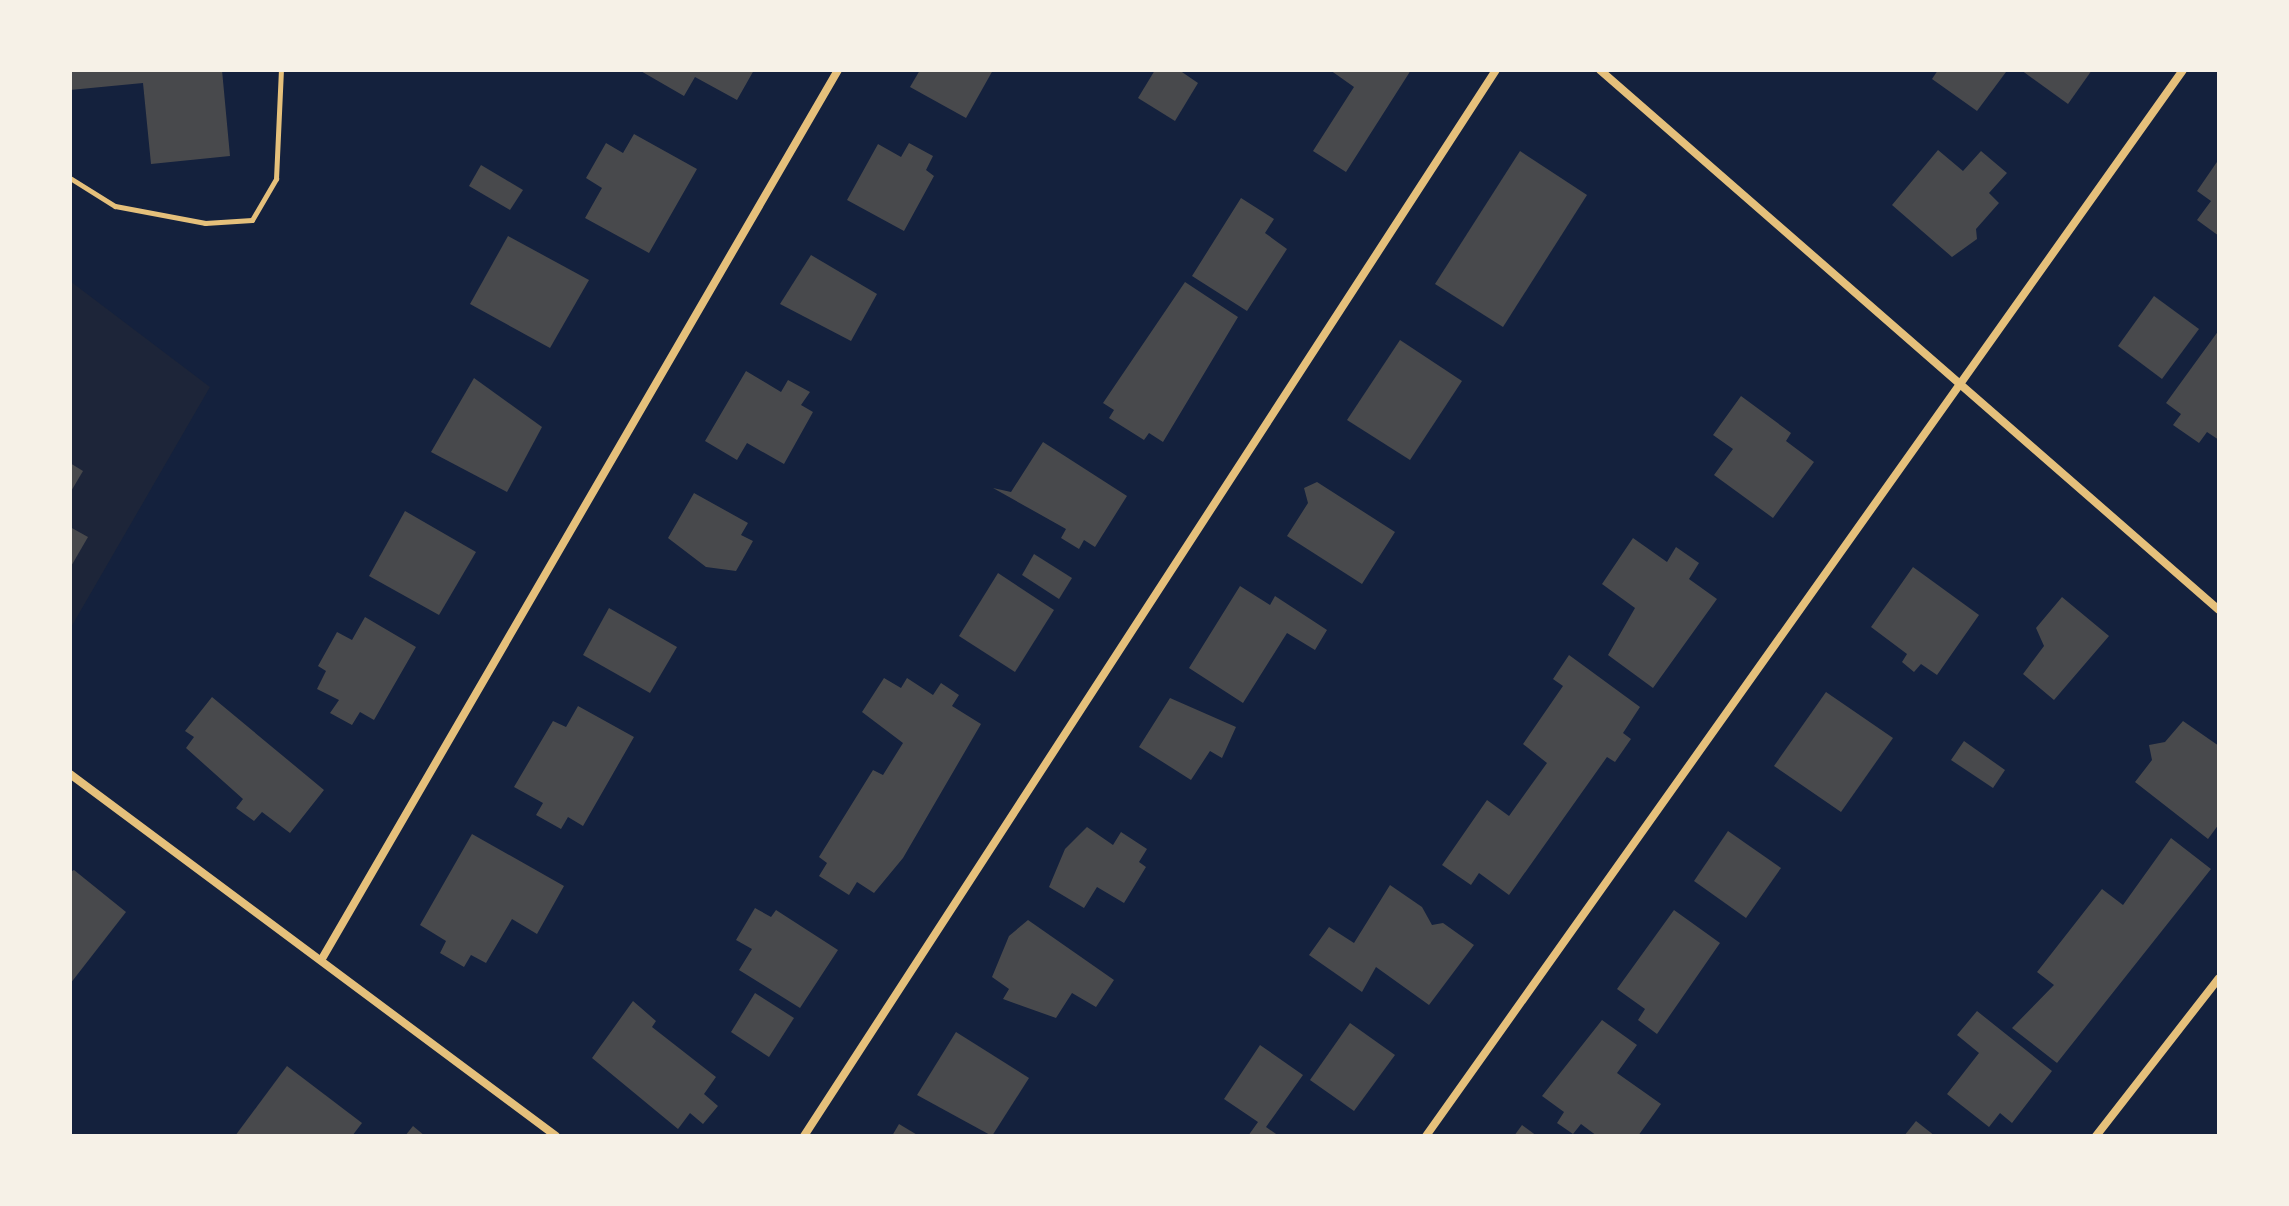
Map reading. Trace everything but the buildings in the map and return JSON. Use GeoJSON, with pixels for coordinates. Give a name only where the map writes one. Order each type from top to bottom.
{"type":"FeatureCollection","features":[{"type":"Feature","properties":{"kind":"street"},"geometry":{"type":"LineString","coordinates":[[323,957],[838,70]]}},
{"type":"Feature","properties":{"kind":"street"},"geometry":{"type":"LineString","coordinates":[[804,1136],[1496,70]]}},
{"type":"Feature","properties":{"kind":"street"},"geometry":{"type":"LineString","coordinates":[[1600,70],[1956,386],[2219,610]]}},
{"type":"Feature","properties":{"kind":"street"},"geometry":{"type":"LineString","coordinates":[[1426,1136],[2183,70]]}},
{"type":"Feature","properties":{"kind":"street"},"geometry":{"type":"LineString","coordinates":[[70,774],[323,957],[556,1136]]}},
{"type":"Feature","properties":{"kind":"street"},"geometry":{"type":"LineString","coordinates":[[2096,1136],[2219,978]]}},
{"type":"Feature","properties":{"kind":"path"},"geometry":{"type":"LineString","coordinates":[[70,178],[115,206],[205,223],[252,220],[276,179],[281,70]]}},
{"type":"Feature","properties":{"kind":"shaded area"},"geometry":{"type":"Polygon","coordinates":[[[70,281],[210,387],[70,629],[70,281]]]}}]}
